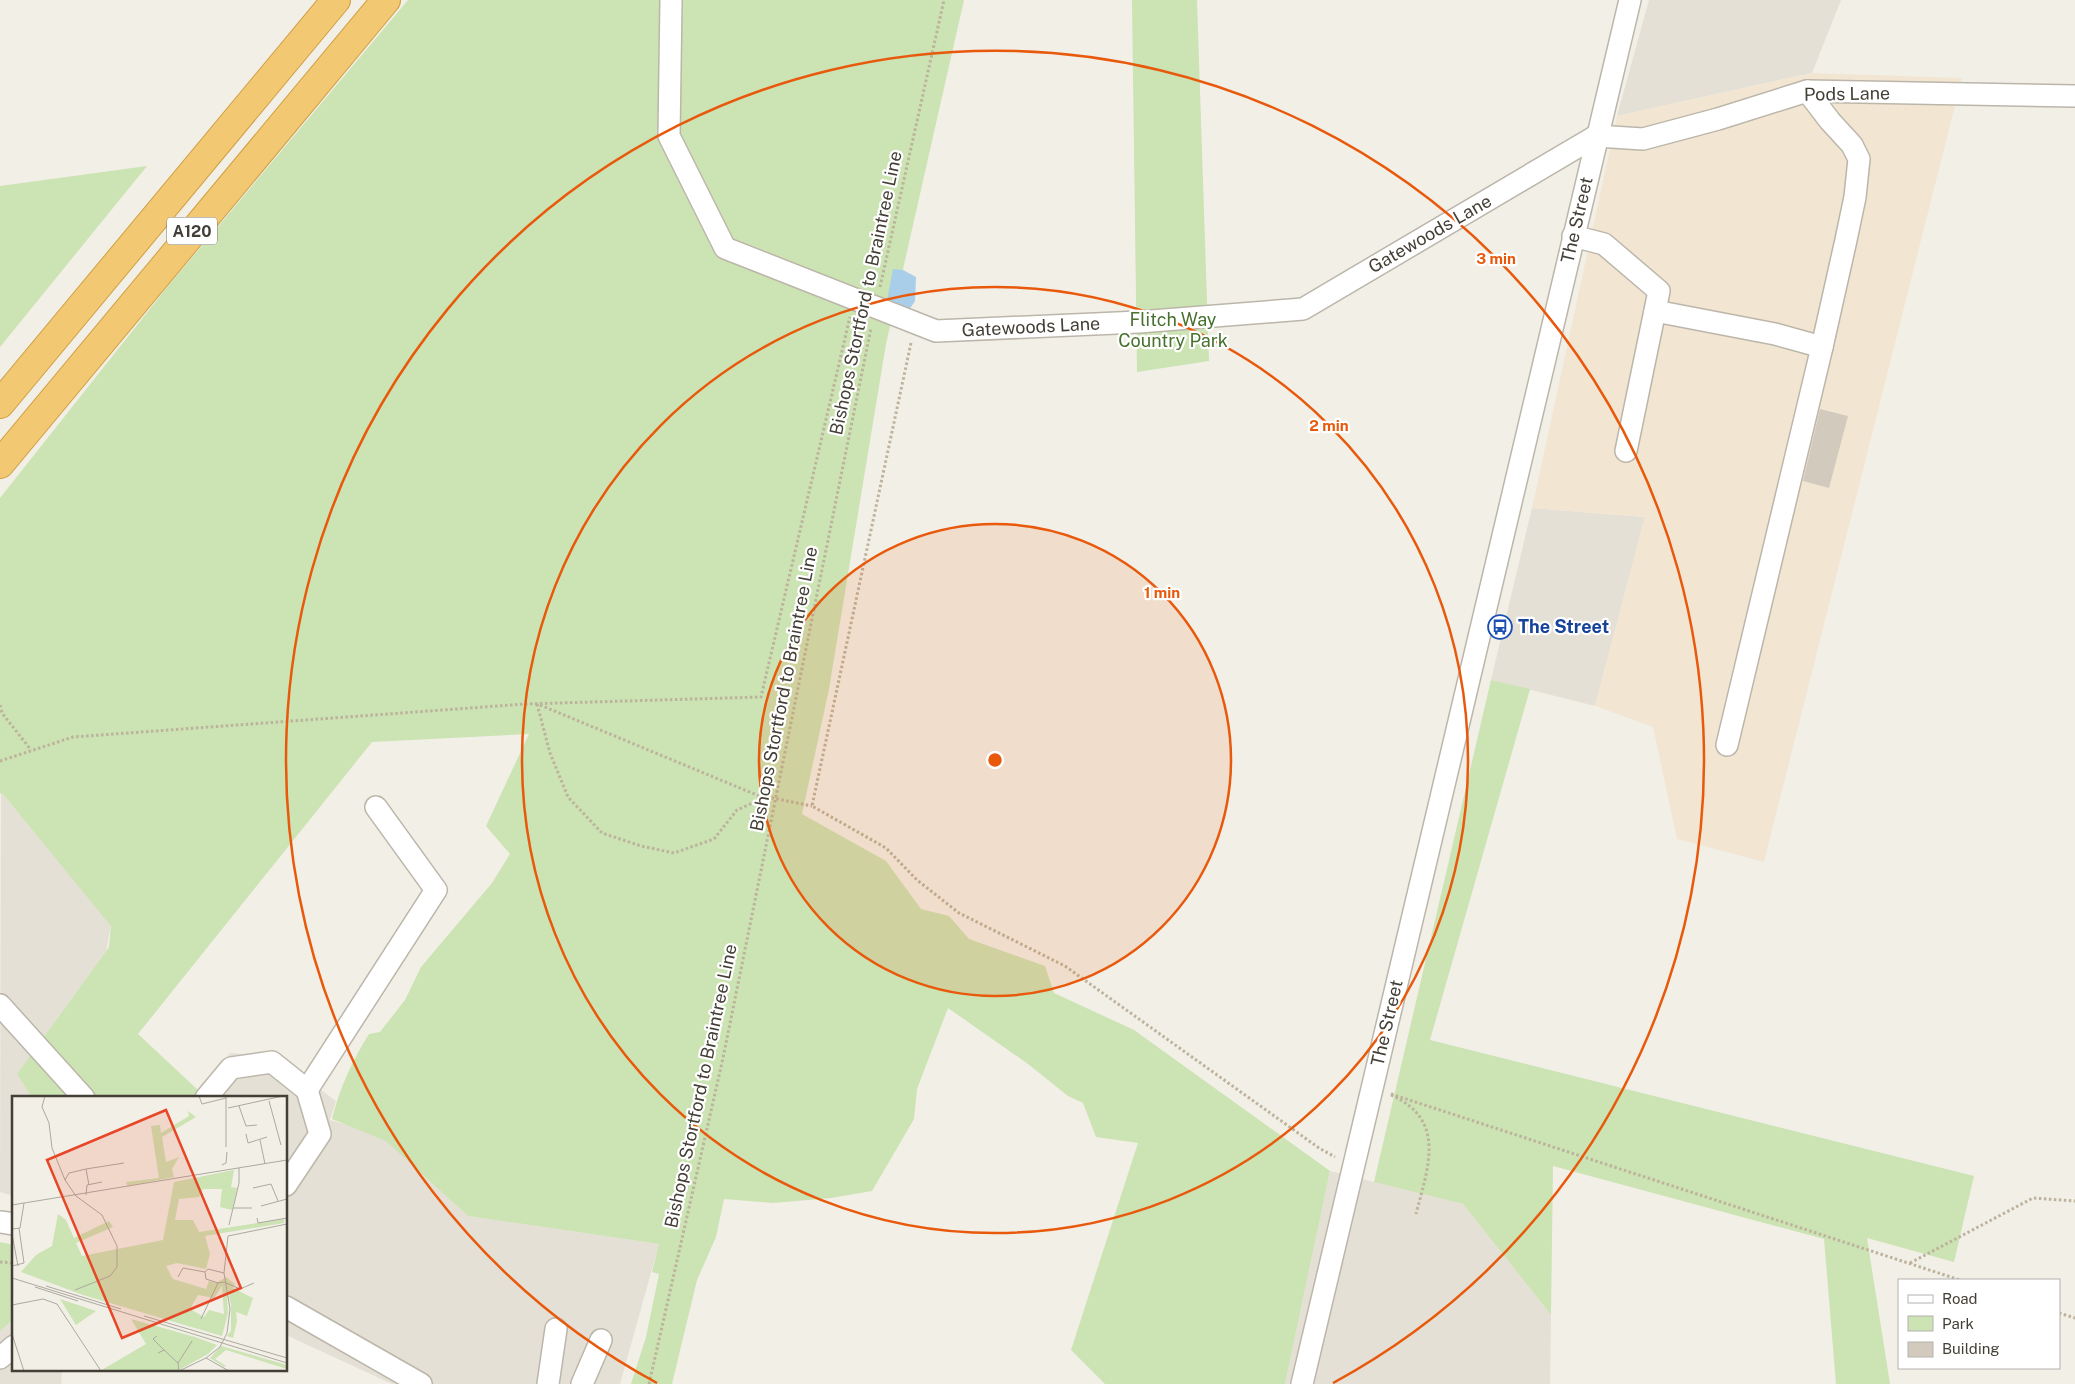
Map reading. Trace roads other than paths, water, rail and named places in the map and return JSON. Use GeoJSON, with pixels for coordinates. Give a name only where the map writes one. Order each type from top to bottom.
{"type":"FeatureCollection","features":[{"type":"Feature","properties":{"kind":"highway","name":"A120"},"geometry":{"type":"LineString","coordinates":[[0,404],[336,0]]}},
{"type":"Feature","properties":{"kind":"highway","name":"A120"},"geometry":{"type":"LineString","coordinates":[[0,464],[386,0]]}},
{"type":"Feature","properties":{"kind":"street","name":"Gatewoods Lane"},"geometry":{"type":"LineString","coordinates":[[671,0],[669,136],[725,248],[936,331],[1139,322],[1303,309],[1596,136]]}},
{"type":"Feature","properties":{"kind":"street","name":"The Street"},"geometry":{"type":"LineString","coordinates":[[1302,1384],[1596,136],[1630,0]]}},
{"type":"Feature","properties":{"kind":"street","name":"Pods Lane"},"geometry":{"type":"LineString","coordinates":[[1596,136],[1643,139],[1718,119],[1807,91],[2075,96]]}},
{"type":"Feature","properties":{"kind":"street"},"geometry":{"type":"LineString","coordinates":[[1727,745],[1822,347],[1846,240],[1859,159],[1852,145],[1807,91]]}},
{"type":"Feature","properties":{"kind":"street"},"geometry":{"type":"LineString","coordinates":[[1573,236],[1604,244],[1659,291],[1626,451]]}},
{"type":"Feature","properties":{"kind":"street"},"geometry":{"type":"LineString","coordinates":[[1655,310],[1775,334],[1822,347]]}},
{"type":"Feature","properties":{"kind":"street"},"geometry":{"type":"LineString","coordinates":[[307,1090],[436,890],[376,807]]}},
{"type":"Feature","properties":{"kind":"street"},"geometry":{"type":"LineString","coordinates":[[0,1005],[82,1096]]}},
{"type":"Feature","properties":{"kind":"street"},"geometry":{"type":"LineString","coordinates":[[208,1096],[231,1068],[272,1062],[307,1090],[320,1134],[288,1182]]}},
{"type":"Feature","properties":{"kind":"street"},"geometry":{"type":"LineString","coordinates":[[288,1308],[421,1384]]}},
{"type":"Feature","properties":{"kind":"street"},"geometry":{"type":"LineString","coordinates":[[548,1384],[556,1329]]}},
{"type":"Feature","properties":{"kind":"street"},"geometry":{"type":"LineString","coordinates":[[582,1384],[601,1340]]}},
{"type":"Feature","properties":{"kind":"street"},"geometry":{"type":"LineString","coordinates":[[0,1358],[12,1348]]}},
{"type":"Feature","properties":{"kind":"water"},"geometry":{"type":"Polygon","coordinates":[[[893,269],[903,270],[916,277],[915,301],[909,310],[886,306],[893,269]]]}},
{"type":"Feature","properties":{"kind":"place","name":"The Street"},"geometry":{"type":"Point","coordinates":[1500,627]}},
{"type":"Feature","properties":{"kind":"park label","name":"Flitch Way Country Park"},"geometry":{"type":"Point","coordinates":[1173,330]}}]}
